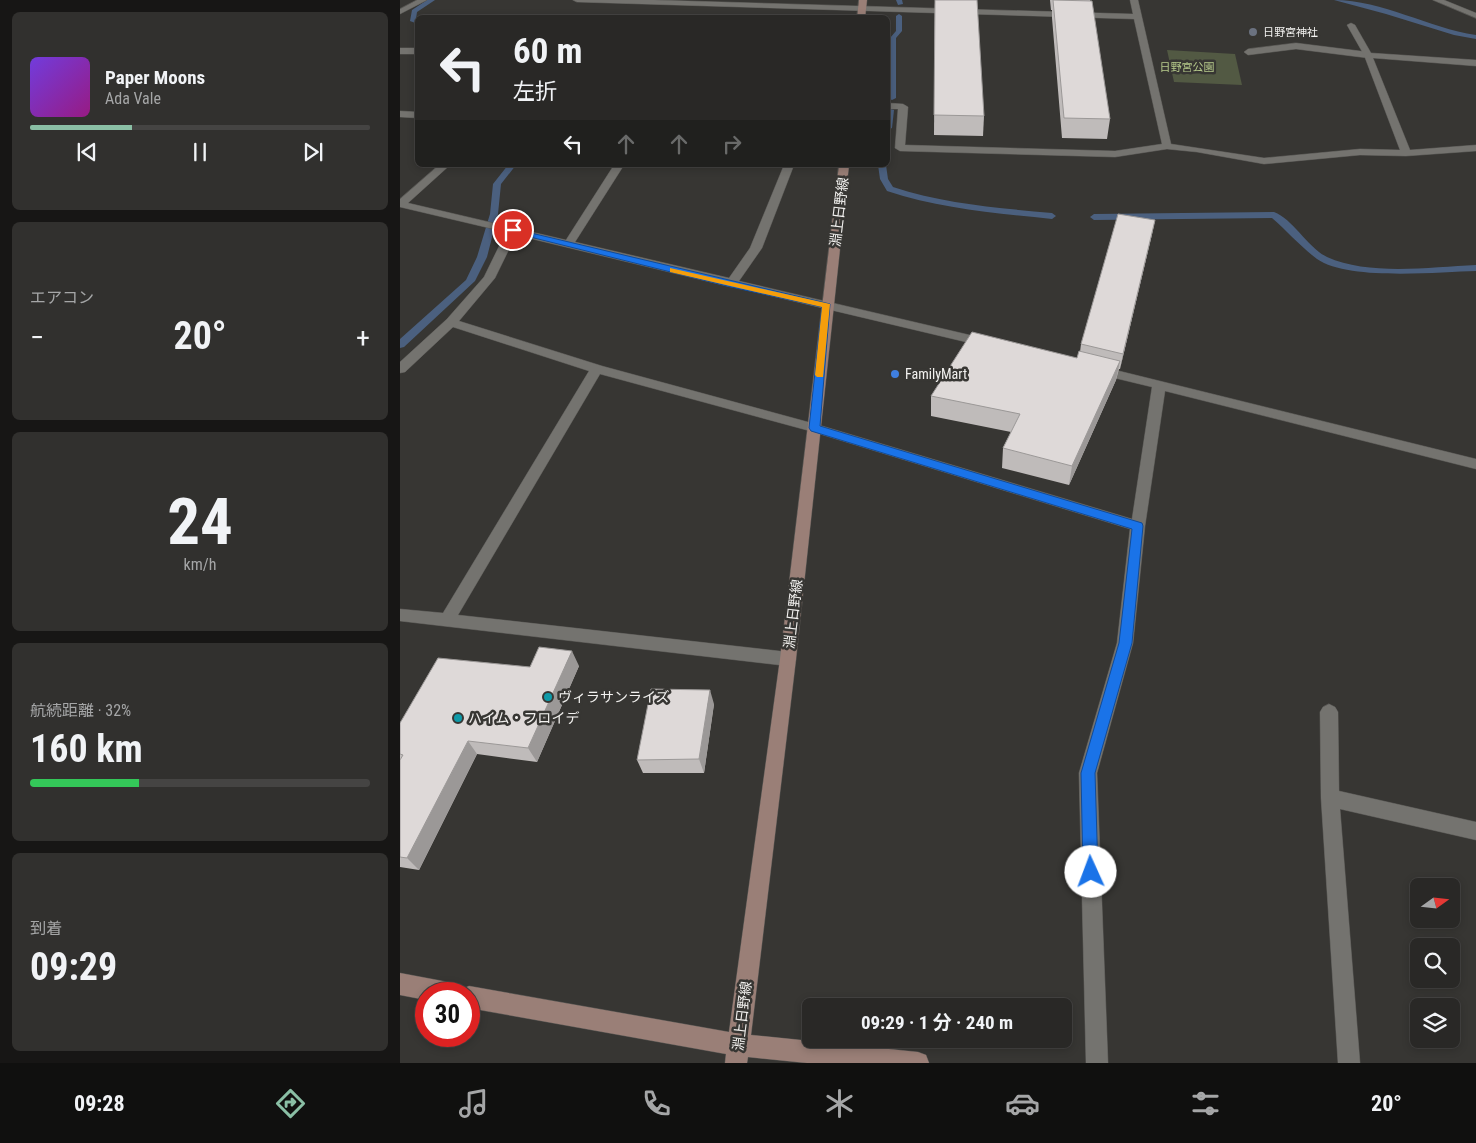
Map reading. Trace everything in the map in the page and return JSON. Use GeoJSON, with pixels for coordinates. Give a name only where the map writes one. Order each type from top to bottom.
{"type":"FeatureCollection","features":[{"type":"Feature","properties":{"kind":"main road","name":"淵上日野線"},"geometry":{"type":"LineString","coordinates":[[738,1054],[788,659],[844,167]]}},
{"type":"Feature","properties":{"kind":"main road"},"geometry":{"type":"LineString","coordinates":[[400,984],[415,987]]}},
{"type":"Feature","properties":{"kind":"main road"},"geometry":{"type":"LineString","coordinates":[[480,998],[738,1054],[918,1063]]}},
{"type":"Feature","properties":{"kind":"street"},"geometry":{"type":"LineString","coordinates":[[400,12],[423,0]]}},
{"type":"Feature","properties":{"kind":"street"},"geometry":{"type":"LineString","coordinates":[[577,0],[720,7],[862,4],[1138,17]]}},
{"type":"Feature","properties":{"kind":"street"},"geometry":{"type":"LineString","coordinates":[[720,7],[733,0]]}},
{"type":"Feature","properties":{"kind":"street"},"geometry":{"type":"LineString","coordinates":[[1134,0],[1168,146]]}},
{"type":"Feature","properties":{"kind":"street"},"geometry":{"type":"LineString","coordinates":[[1437,0],[1476,16]]}},
{"type":"Feature","properties":{"kind":"street"},"geometry":{"type":"LineString","coordinates":[[1351,25],[1368,55],[1406,153]]}},
{"type":"Feature","properties":{"kind":"street"},"geometry":{"type":"LineString","coordinates":[[1248,52],[1296,46],[1368,55],[1476,63]]}},
{"type":"Feature","properties":{"kind":"street"},"geometry":{"type":"LineString","coordinates":[[400,51],[415,51]]}},
{"type":"Feature","properties":{"kind":"street"},"geometry":{"type":"LineString","coordinates":[[890,106],[903,107],[900,148],[1115,154],[1168,146],[1197,149],[1264,161],[1360,152],[1406,153],[1476,148]]}},
{"type":"Feature","properties":{"kind":"street"},"geometry":{"type":"LineString","coordinates":[[400,114],[415,115]]}},
{"type":"Feature","properties":{"kind":"street"},"geometry":{"type":"LineString","coordinates":[[400,204],[443,167]]}},
{"type":"Feature","properties":{"kind":"street"},"geometry":{"type":"LineString","coordinates":[[568,245],[618,167]]}},
{"type":"Feature","properties":{"kind":"street"},"geometry":{"type":"LineString","coordinates":[[731,284],[756,248],[787,167]]}},
{"type":"Feature","properties":{"kind":"street"},"geometry":{"type":"LineString","coordinates":[[400,204],[998,346]]}},
{"type":"Feature","properties":{"kind":"street"},"geometry":{"type":"LineString","coordinates":[[400,369],[451,322],[489,278],[507,229]]}},
{"type":"Feature","properties":{"kind":"street"},"geometry":{"type":"LineString","coordinates":[[451,322],[597,369],[814,428],[1138,526]]}},
{"type":"Feature","properties":{"kind":"street"},"geometry":{"type":"LineString","coordinates":[[1083,366],[1476,464]]}},
{"type":"Feature","properties":{"kind":"street"},"geometry":{"type":"LineString","coordinates":[[447,620],[597,369]]}},
{"type":"Feature","properties":{"kind":"street"},"geometry":{"type":"LineString","coordinates":[[1097,1063],[1088,773],[1125,643],[1138,526],[1159,384]]}},
{"type":"Feature","properties":{"kind":"street"},"geometry":{"type":"LineString","coordinates":[[400,615],[788,659]]}},
{"type":"Feature","properties":{"kind":"street"},"geometry":{"type":"LineString","coordinates":[[1329,712],[1330,798],[1349,1063]]}},
{"type":"Feature","properties":{"kind":"street"},"geometry":{"type":"LineString","coordinates":[[1330,798],[1476,831]]}},
{"type":"Feature","properties":{"kind":"green space","name":"日野宮公園"},"geometry":{"type":"Polygon","coordinates":[[[1167,50],[1235,54],[1242,85],[1174,82],[1167,50]]]}},
{"type":"Feature","properties":{"kind":"building"},"geometry":{"type":"Polygon","coordinates":[[[935,0],[977,0],[984,116],[934,115],[935,0]]]}},
{"type":"Feature","properties":{"kind":"building"},"geometry":{"type":"Polygon","coordinates":[[[1053,0],[1092,1],[1110,119],[1064,118],[1053,0]]]}},
{"type":"Feature","properties":{"kind":"building"},"geometry":{"type":"Polygon","coordinates":[[[1118,214],[1155,220],[1123,354],[1081,344],[1118,214]]]}},
{"type":"Feature","properties":{"kind":"building"},"geometry":{"type":"Polygon","coordinates":[[[972,332],[1077,358],[1079,351],[1120,361],[1072,466],[1003,448],[1020,414],[931,396],[972,332]]]}},
{"type":"Feature","properties":{"kind":"building"},"geometry":{"type":"Polygon","coordinates":[[[539,647],[572,651],[528,748],[468,741],[407,858],[400,857],[400,760],[403,755],[400,754],[400,723],[438,658],[530,667],[539,647]]]}},
{"type":"Feature","properties":{"kind":"building"},"geometry":{"type":"Polygon","coordinates":[[[651,689],[710,690],[699,759],[637,760],[651,689]]]}},
{"type":"Feature","properties":{"kind":"waterway"},"geometry":{"type":"LineString","coordinates":[[415,21],[412,20],[414,11],[432,0]]}},
{"type":"Feature","properties":{"kind":"waterway"},"geometry":{"type":"LineString","coordinates":[[899,0],[900,4]]}},
{"type":"Feature","properties":{"kind":"waterway"},"geometry":{"type":"LineString","coordinates":[[1337,0],[1388,12],[1456,34],[1476,37]]}},
{"type":"Feature","properties":{"kind":"waterway"},"geometry":{"type":"LineString","coordinates":[[892,98],[893,38],[899,31],[899,16]]}},
{"type":"Feature","properties":{"kind":"waterway"},"geometry":{"type":"LineString","coordinates":[[400,345],[470,281],[482,257],[494,214],[497,184],[510,167]]}},
{"type":"Feature","properties":{"kind":"waterway"},"geometry":{"type":"LineString","coordinates":[[882,167],[884,179],[890,189],[909,195],[949,204],[1052,216]]}},
{"type":"Feature","properties":{"kind":"waterway"},"geometry":{"type":"LineString","coordinates":[[1094,217],[1274,215],[1322,258],[1349,267],[1387,271],[1476,268]]}},
{"type":"Feature","properties":{"kind":"slow traffic"},"geometry":{"type":"LineString","coordinates":[[673,270],[827,306],[820,375]]}},
{"type":"Feature","properties":{"kind":"place","name":"日野宮神社"},"geometry":{"type":"Point","coordinates":[1253,32]}},
{"type":"Feature","properties":{"kind":"place","name":"FamilyMart"},"geometry":{"type":"Point","coordinates":[895,374]}},
{"type":"Feature","properties":{"kind":"place","name":"ヴィラサンライズ"},"geometry":{"type":"Point","coordinates":[548,697]}},
{"type":"Feature","properties":{"kind":"place","name":"ハイム・フロイデ"},"geometry":{"type":"Point","coordinates":[458,718]}},
{"type":"Feature","properties":{"kind":"route"},"geometry":{"type":"LineString","coordinates":[[513,230],[568,245],[827,306],[814,428],[861,444],[1138,526],[1125,643],[1088,773],[1091,872]]}}]}
